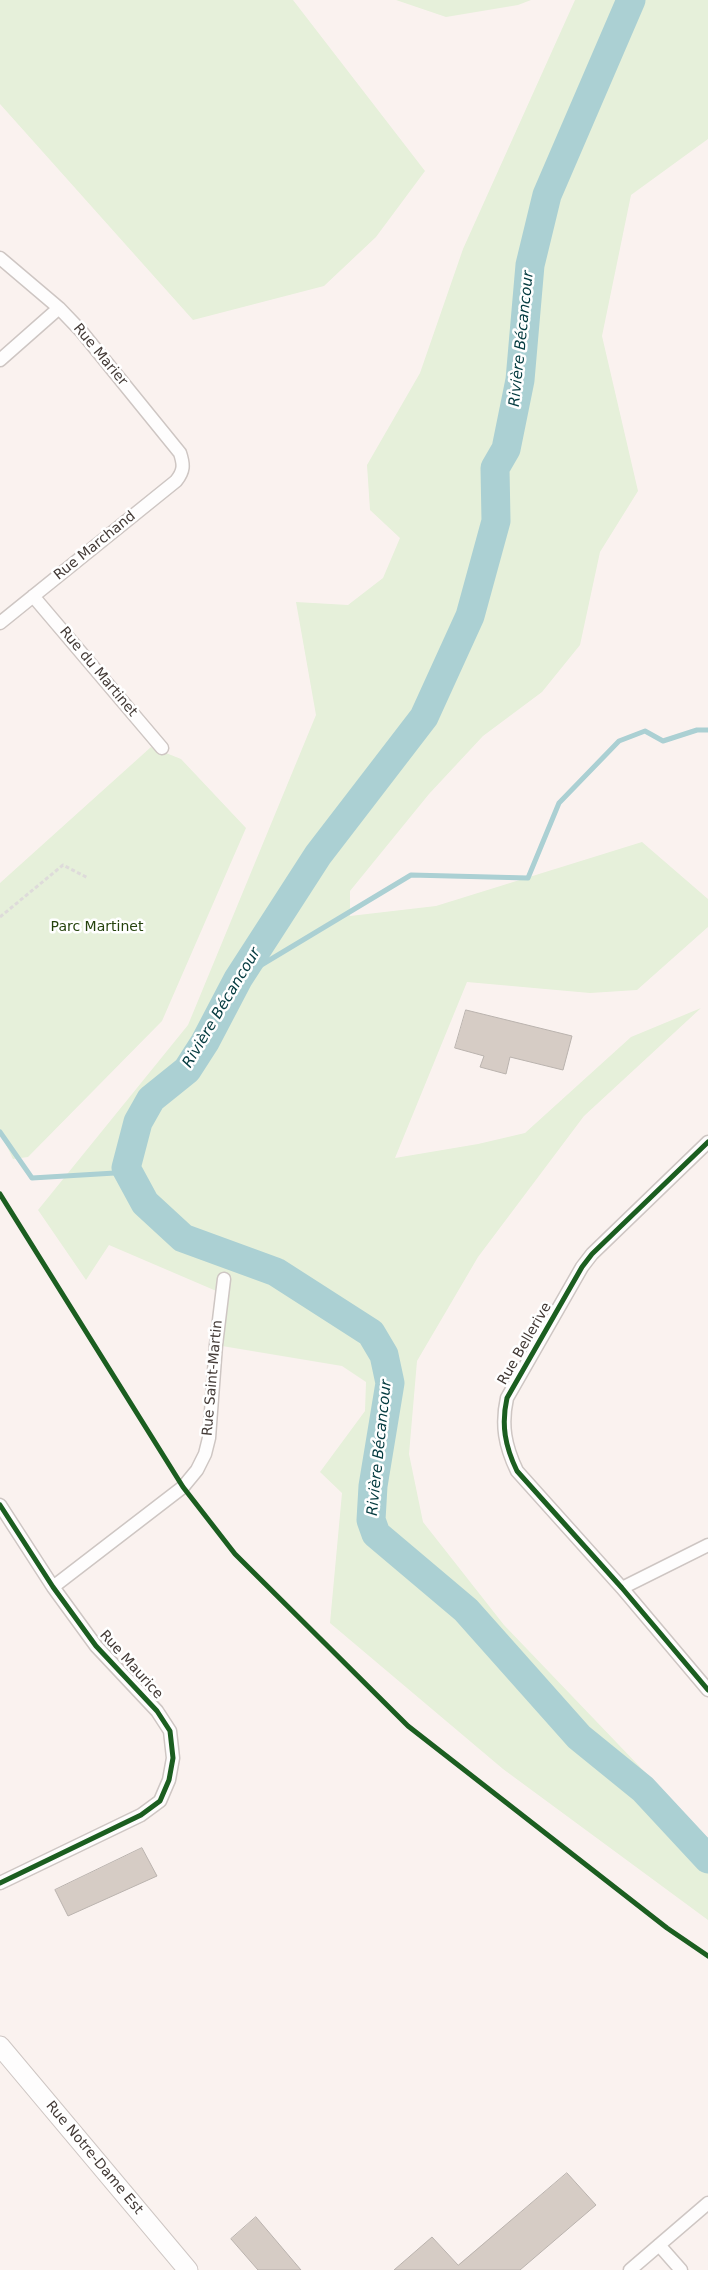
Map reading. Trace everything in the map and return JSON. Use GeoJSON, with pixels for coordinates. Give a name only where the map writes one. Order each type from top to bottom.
{"type":"FeatureCollection","features":[{"type":"Feature","properties":{"kind":"street","name":"Rue Marier"},"geometry":{"type":"LineString","coordinates":[[0,258],[59,308],[180,453],[184,465]]}},
{"type":"Feature","properties":{"kind":"street"},"geometry":{"type":"LineString","coordinates":[[0,360],[59,308]]}},
{"type":"Feature","properties":{"kind":"street","name":"Rue Marchand"},"geometry":{"type":"LineString","coordinates":[[0,624],[176,481],[182,474],[184,465]]}},
{"type":"Feature","properties":{"kind":"street","name":"Rue du Martinet"},"geometry":{"type":"LineString","coordinates":[[33,596],[162,748]]}},
{"type":"Feature","properties":{"kind":"street","name":"Rue Bellerive"},"geometry":{"type":"LineString","coordinates":[[708,1142],[592,1254],[582,1267],[507,1398],[503,1416],[504,1435],[509,1454],[517,1470],[622,1588],[708,1690]]}},
{"type":"Feature","properties":{"kind":"street","name":"Rue Saint-Martin"},"geometry":{"type":"LineString","coordinates":[[53,1587],[183,1487],[197,1470],[205,1454],[209,1438],[216,1346],[224,1279]]}},
{"type":"Feature","properties":{"kind":"street","name":"Rue Maurice"},"geometry":{"type":"LineString","coordinates":[[0,1505],[53,1587],[96,1646],[157,1711],[170,1731],[173,1758],[170,1780],[160,1801],[141,1815],[0,1883]]}},
{"type":"Feature","properties":{"kind":"street"},"geometry":{"type":"LineString","coordinates":[[622,1588],[708,1545]]}},
{"type":"Feature","properties":{"kind":"street","name":"Rue Notre-Dame Est"},"geometry":{"type":"LineString","coordinates":[[2,2054],[188,2270]]}},
{"type":"Feature","properties":{"kind":"street"},"geometry":{"type":"LineString","coordinates":[[630,2270],[708,2203]]}},
{"type":"Feature","properties":{"kind":"street"},"geometry":{"type":"LineString","coordinates":[[659,2245],[681,2270]]}},
{"type":"Feature","properties":{"kind":"path"},"geometry":{"type":"LineString","coordinates":[[0,917],[63,865],[88,878]]}},
{"type":"Feature","properties":{"kind":"green space"},"geometry":{"type":"Polygon","coordinates":[[[0,0],[293,0],[425,171],[376,237],[324,286],[193,320],[0,104],[0,0]]]}},
{"type":"Feature","properties":{"kind":"green space"},"geometry":{"type":"Polygon","coordinates":[[[396,0],[531,0],[518,5],[446,17],[396,0]]]}},
{"type":"Feature","properties":{"kind":"green space"},"geometry":{"type":"Polygon","coordinates":[[[575,0],[708,0],[708,139],[631,195],[602,336],[638,491],[600,552],[580,645],[542,692],[483,736],[429,794],[350,891],[350,916],[436,906],[642,842],[708,899],[708,927],[637,990],[590,993],[467,982],[395,1158],[478,1144],[525,1133],[631,1037],[701,1008],[584,1116],[478,1257],[417,1361],[409,1454],[423,1522],[504,1625],[708,1838],[708,1920],[503,1769],[330,1623],[342,1493],[320,1472],[365,1411],[366,1382],[342,1366],[216,1345],[221,1293],[109,1245],[86,1280],[38,1210],[188,1025],[316,715],[296,602],[348,605],[383,578],[400,538],[370,510],[367,465],[420,373],[463,249],[575,0]]]}},
{"type":"Feature","properties":{"kind":"green space","name":"Parc Martinet"},"geometry":{"type":"Polygon","coordinates":[[[151,747],[181,759],[246,828],[162,1021],[28,1157],[13,1159],[0,1132],[0,883],[151,747]]]}},
{"type":"Feature","properties":{"kind":"building"},"geometry":{"type":"Polygon","coordinates":[[[466,1010],[572,1036],[563,1070],[510,1057],[506,1074],[480,1067],[484,1056],[455,1048],[466,1010]]]}},
{"type":"Feature","properties":{"kind":"building"},"geometry":{"type":"Polygon","coordinates":[[[142,1848],[157,1876],[68,1916],[55,1890],[142,1848]]]}},
{"type":"Feature","properties":{"kind":"building"},"geometry":{"type":"Polygon","coordinates":[[[567,2173],[596,2205],[520,2270],[394,2270],[432,2237],[458,2265],[567,2173]]]}},
{"type":"Feature","properties":{"kind":"building"},"geometry":{"type":"Polygon","coordinates":[[[256,2217],[301,2270],[258,2270],[231,2239],[256,2217]]]}},
{"type":"Feature","properties":{"kind":"waterway","name":"Rivière Bécancour"},"geometry":{"type":"LineString","coordinates":[[631,0],[547,195],[530,265],[520,380],[506,449],[495,468],[496,521],[470,616],[424,717],[318,855],[238,979],[205,1042],[187,1070],[151,1099],[138,1122],[126,1168],[145,1203],[183,1238],[276,1272],[371,1333],[384,1355],[390,1383],[373,1486],[371,1520],[376,1534],[466,1610],[579,1737],[643,1789],[708,1859]]}},
{"type":"Feature","properties":{"kind":"waterway"},"geometry":{"type":"LineString","coordinates":[[238,979],[411,875],[528,878],[559,803],[619,741],[645,731],[663,741],[697,730],[708,730]]}},
{"type":"Feature","properties":{"kind":"waterway"},"geometry":{"type":"LineString","coordinates":[[0,1132],[32,1178],[115,1173],[126,1168]]}},
{"type":"Feature","properties":{"kind":"cycle path"},"geometry":{"type":"LineString","coordinates":[[708,1142],[592,1254],[582,1267],[507,1398],[504,1417],[507,1444],[517,1471],[622,1588],[708,1690]]}},
{"type":"Feature","properties":{"kind":"cycle path"},"geometry":{"type":"LineString","coordinates":[[0,1194],[183,1487],[235,1554],[408,1726],[667,1928],[708,1956]]}},
{"type":"Feature","properties":{"kind":"cycle path"},"geometry":{"type":"LineString","coordinates":[[0,1505],[53,1587],[96,1646],[157,1711],[170,1731],[173,1758],[169,1780],[160,1801],[141,1815],[0,1883]]}}]}
